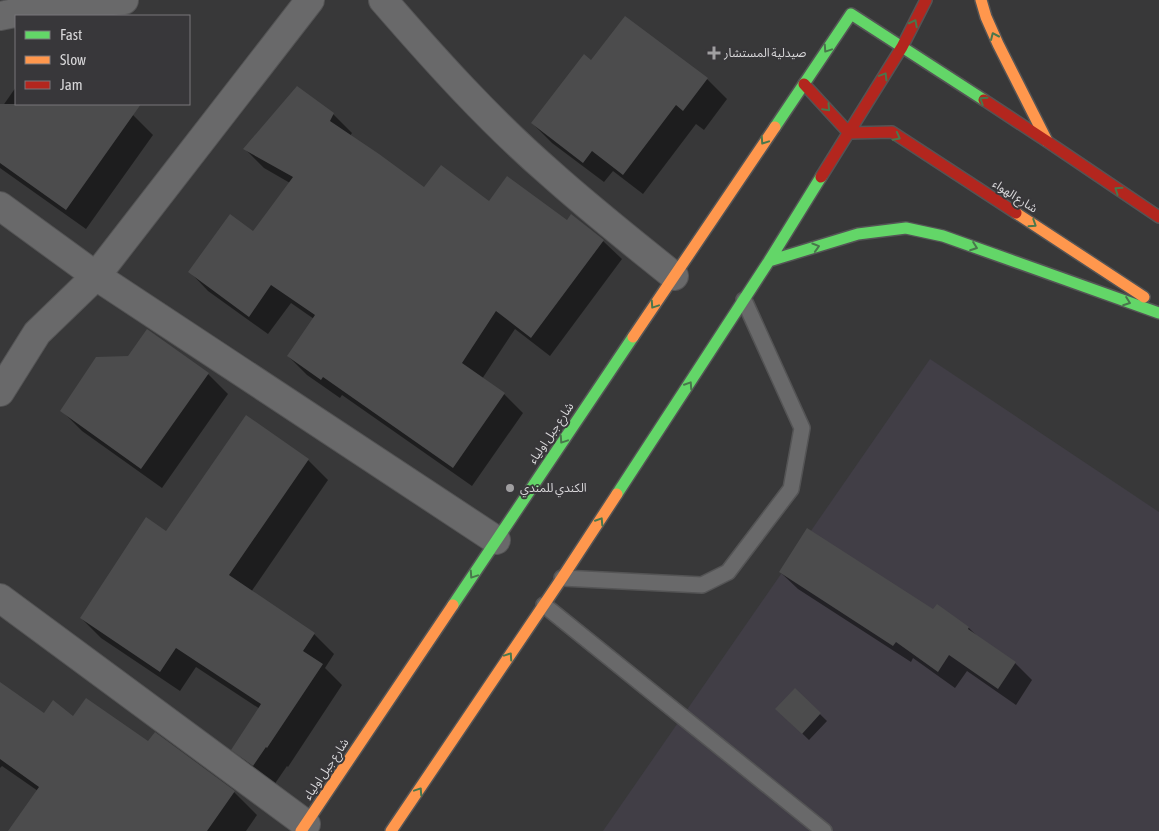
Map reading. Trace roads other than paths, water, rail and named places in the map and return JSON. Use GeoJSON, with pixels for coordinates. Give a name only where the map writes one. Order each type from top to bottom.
{"type":"FeatureCollection","features":[{"type":"Feature","properties":{"kind":"main road"},"geometry":{"type":"LineString","coordinates":[[391,831],[562,578],[744,300],[850,133],[902,47],[926,0]]}},
{"type":"Feature","properties":{"kind":"main road"},"geometry":{"type":"LineString","coordinates":[[981,0],[998,44],[1048,142]]}},
{"type":"Feature","properties":{"kind":"main road","name":"شارع جبل اولياء"},"geometry":{"type":"LineString","coordinates":[[303,828],[853,10],[902,47]]}},
{"type":"Feature","properties":{"kind":"main road"},"geometry":{"type":"LineString","coordinates":[[902,47],[1159,217]]}},
{"type":"Feature","properties":{"kind":"main road"},"geometry":{"type":"LineString","coordinates":[[804,84],[850,133]]}},
{"type":"Feature","properties":{"kind":"main road","name":"شارع الهواء"},"geometry":{"type":"LineString","coordinates":[[850,133],[892,132],[1159,306]]}},
{"type":"Feature","properties":{"kind":"main road"},"geometry":{"type":"LineString","coordinates":[[769,261],[858,234],[906,228],[942,236],[1159,313]]}},
{"type":"Feature","properties":{"kind":"street"},"geometry":{"type":"LineString","coordinates":[[0,16],[44,7],[124,0]]}},
{"type":"Feature","properties":{"kind":"street"},"geometry":{"type":"LineString","coordinates":[[0,392],[37,333],[96,276],[310,0]]}},
{"type":"Feature","properties":{"kind":"street"},"geometry":{"type":"LineString","coordinates":[[383,0],[472,99],[549,173],[674,276]]}},
{"type":"Feature","properties":{"kind":"street"},"geometry":{"type":"LineString","coordinates":[[0,206],[96,276],[496,540]]}},
{"type":"Feature","properties":{"kind":"street"},"geometry":{"type":"LineString","coordinates":[[0,598],[303,828]]}},
{"type":"Feature","properties":{"kind":"lane"},"geometry":{"type":"LineString","coordinates":[[562,578],[702,585],[728,572],[791,489],[802,428],[744,300]]}},
{"type":"Feature","properties":{"kind":"lane"},"geometry":{"type":"LineString","coordinates":[[544,605],[824,831]]}},
{"type":"Feature","properties":{"kind":"place","name":"صيدلية المستشار"},"geometry":{"type":"Point","coordinates":[714,53]}},
{"type":"Feature","properties":{"kind":"place","name":"الكندي للمندي"},"geometry":{"type":"Point","coordinates":[510,488]}}]}
